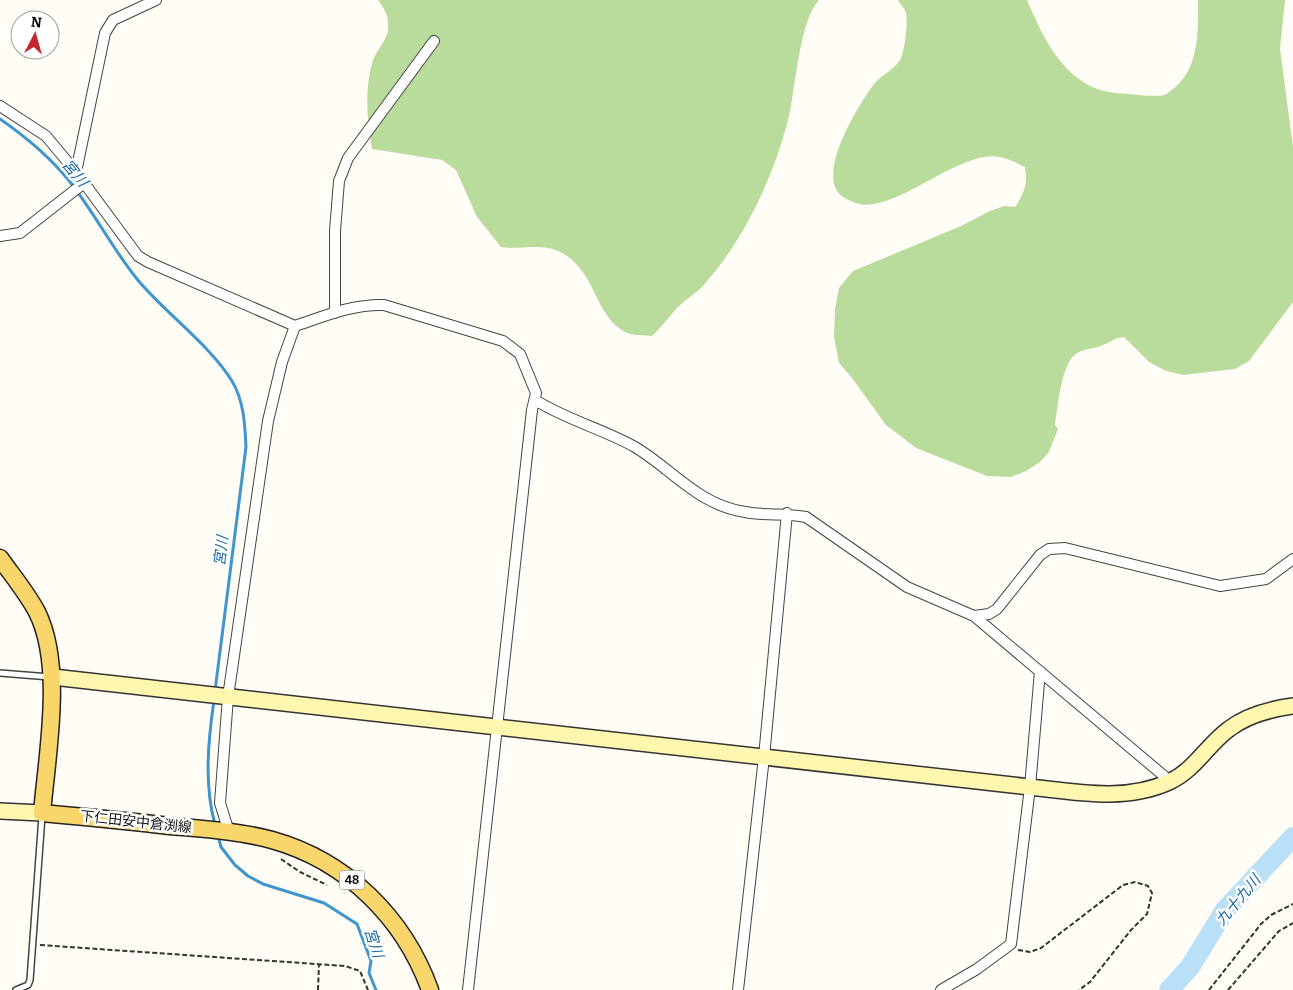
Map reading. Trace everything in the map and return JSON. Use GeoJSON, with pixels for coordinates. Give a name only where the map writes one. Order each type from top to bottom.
{"type":"FeatureCollection","features":[{"type":"Feature","properties":{"kind":"main road"},"geometry":{"type":"LineString","coordinates":[[0,558],[37,612],[50,651],[53,678],[42,813]]}},
{"type":"Feature","properties":{"kind":"main road","name":"下仁田安中倉渕線"},"geometry":{"type":"LineString","coordinates":[[42,813],[227,832],[266,839],[318,859],[364,890],[403,935],[415,954],[430,990]]}},
{"type":"Feature","properties":{"kind":"street"},"geometry":{"type":"LineString","coordinates":[[76,172],[105,33],[113,20],[156,0]]}},
{"type":"Feature","properties":{"kind":"street"},"geometry":{"type":"LineString","coordinates":[[335,313],[335,231],[339,181],[348,158],[434,41]]}},
{"type":"Feature","properties":{"kind":"street"},"geometry":{"type":"LineString","coordinates":[[0,106],[46,136],[84,182],[138,256],[295,326],[349,307],[365,304],[384,306],[503,341],[520,354],[536,393],[532,410],[468,990]]}},
{"type":"Feature","properties":{"kind":"street"},"geometry":{"type":"LineString","coordinates":[[0,236],[20,233],[84,182]]}},
{"type":"Feature","properties":{"kind":"street"},"geometry":{"type":"LineString","coordinates":[[227,832],[220,803],[225,697],[268,421],[282,362],[295,326]]}},
{"type":"Feature","properties":{"kind":"street"},"geometry":{"type":"LineString","coordinates":[[535,400],[559,415],[636,448],[684,485],[707,499],[745,512],[787,513],[806,517],[826,529],[907,587],[974,616],[1170,781]]}},
{"type":"Feature","properties":{"kind":"street"},"geometry":{"type":"LineString","coordinates":[[738,990],[764,757],[787,513]]}},
{"type":"Feature","properties":{"kind":"street"},"geometry":{"type":"LineString","coordinates":[[974,616],[989,614],[997,609],[1040,555],[1048,549],[1065,548],[1220,586],[1266,579],[1293,559]]}},
{"type":"Feature","properties":{"kind":"street"},"geometry":{"type":"LineString","coordinates":[[941,990],[977,969],[1011,944],[1030,787],[1040,671]]}},
{"type":"Feature","properties":{"kind":"street"},"geometry":{"type":"LineString","coordinates":[[53,678],[1030,787],[1120,794],[1147,789],[1170,781],[1193,767],[1228,729],[1272,709],[1293,706]]}},
{"type":"Feature","properties":{"kind":"street"},"geometry":{"type":"LineString","coordinates":[[0,811],[42,813]]}},
{"type":"Feature","properties":{"kind":"lane"},"geometry":{"type":"LineString","coordinates":[[0,673],[53,678]]}},
{"type":"Feature","properties":{"kind":"lane"},"geometry":{"type":"LineString","coordinates":[[16,990],[28,985],[42,813]]}},
{"type":"Feature","properties":{"kind":"path"},"geometry":{"type":"LineString","coordinates":[[266,839],[268,849],[300,872],[327,885]]}},
{"type":"Feature","properties":{"kind":"path"},"geometry":{"type":"LineString","coordinates":[[1011,944],[1019,951],[1030,952],[1041,948],[1123,885],[1135,882],[1148,886],[1152,893],[1147,914],[1131,930],[1090,982],[1079,990]]}},
{"type":"Feature","properties":{"kind":"path"},"geometry":{"type":"LineString","coordinates":[[1209,990],[1261,924],[1270,915],[1293,904]]}},
{"type":"Feature","properties":{"kind":"path"},"geometry":{"type":"LineString","coordinates":[[1228,990],[1279,931],[1293,923]]}},
{"type":"Feature","properties":{"kind":"path"},"geometry":{"type":"LineString","coordinates":[[32,944],[354,967],[360,971],[368,990]]}},
{"type":"Feature","properties":{"kind":"path"},"geometry":{"type":"LineString","coordinates":[[318,990],[319,964]]}},
{"type":"Feature","properties":{"kind":"green space"},"geometry":{"type":"Polygon","coordinates":[[[378,0],[819,0],[806,25],[787,124],[764,190],[742,232],[716,270],[701,288],[680,305],[652,336],[628,333],[615,325],[600,304],[580,269],[571,259],[558,251],[544,247],[501,247],[477,217],[456,170],[442,160],[372,149],[368,115],[368,82],[373,60],[388,29],[386,13],[378,0]]]}},
{"type":"Feature","properties":{"kind":"green space"},"geometry":{"type":"Polygon","coordinates":[[[898,0],[1027,0],[1054,53],[1079,79],[1103,91],[1156,96],[1164,95],[1173,89],[1182,80],[1193,60],[1198,24],[1198,0],[1285,0],[1280,49],[1293,147],[1293,302],[1249,361],[1235,369],[1183,375],[1166,371],[1149,362],[1124,337],[1077,353],[1067,366],[1064,375],[1055,425],[1058,429],[1049,452],[1040,462],[1026,471],[1011,477],[987,476],[916,448],[886,425],[839,363],[834,337],[835,309],[839,288],[853,271],[961,226],[990,211],[1004,206],[1015,207],[1021,198],[1026,183],[1025,167],[1000,157],[986,157],[955,167],[905,193],[874,204],[862,205],[852,202],[836,189],[833,175],[835,159],[849,124],[874,84],[896,65],[901,58],[906,36],[907,18],[898,0]]]}},
{"type":"Feature","properties":{"kind":"waterway","name":"宮川"},"geometry":{"type":"LineString","coordinates":[[0,119],[37,148],[62,173],[79,194],[137,279],[212,355],[236,389],[244,422],[246,447],[215,691]]}},
{"type":"Feature","properties":{"kind":"waterway","name":"宮川"},"geometry":{"type":"LineString","coordinates":[[214,700],[210,731],[208,779],[215,825]]}},
{"type":"Feature","properties":{"kind":"waterway","name":"宮川"},"geometry":{"type":"LineString","coordinates":[[218,836],[221,847],[235,865],[248,876],[263,884],[324,903],[357,924],[371,961],[369,973],[376,990]]}},
{"type":"Feature","properties":{"kind":"waterway","name":"九十九川"},"geometry":{"type":"LineString","coordinates":[[1169,990],[1190,967],[1225,910],[1293,837]]}}]}
